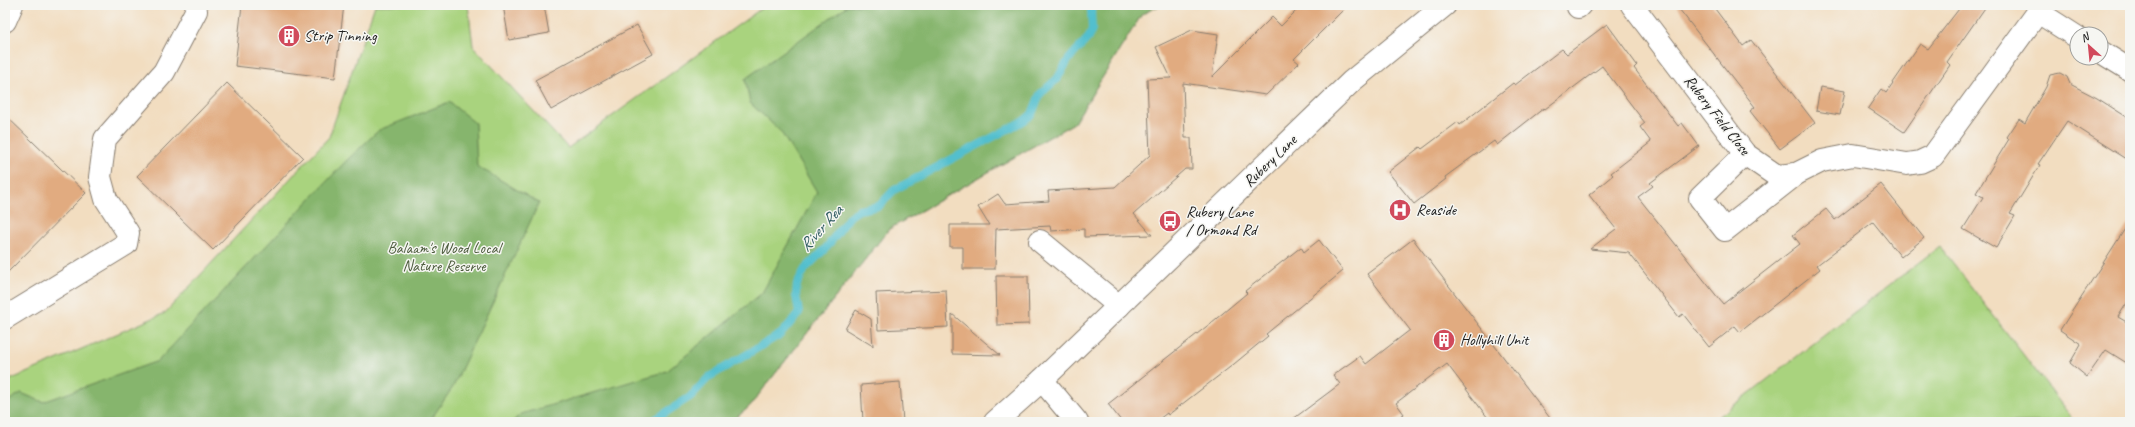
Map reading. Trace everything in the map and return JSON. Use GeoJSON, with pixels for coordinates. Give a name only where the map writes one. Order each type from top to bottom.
{"type":"FeatureCollection","features":[{"type":"Feature","properties":{"kind":"street"},"geometry":{"type":"LineString","coordinates":[[5,20],[12,5]]}},
{"type":"Feature","properties":{"kind":"street","name":"Rubery Lane"},"geometry":{"type":"LineString","coordinates":[[995,422],[1042,380],[1352,81],[1445,5]]}},
{"type":"Feature","properties":{"kind":"street","name":"Rubery Field Close"},"geometry":{"type":"LineString","coordinates":[[1632,5],[1745,154],[1777,176],[1796,174],[1822,161],[1853,155],[1907,164],[1920,162],[1933,156],[2038,9]]}},
{"type":"Feature","properties":{"kind":"street"},"geometry":{"type":"LineString","coordinates":[[5,318],[126,244],[128,233],[106,199],[100,177],[105,140],[164,72],[192,7]]}},
{"type":"Feature","properties":{"kind":"street"},"geometry":{"type":"LineString","coordinates":[[2038,9],[2069,31]]}},
{"type":"Feature","properties":{"kind":"street"},"geometry":{"type":"LineString","coordinates":[[2109,57],[2130,70]]}},
{"type":"Feature","properties":{"kind":"street"},"geometry":{"type":"LineString","coordinates":[[1745,154],[1700,198],[1725,230],[1796,174]]}},
{"type":"Feature","properties":{"kind":"street"},"geometry":{"type":"LineString","coordinates":[[1040,240],[1119,306]]}},
{"type":"Feature","properties":{"kind":"street"},"geometry":{"type":"LineString","coordinates":[[1042,380],[1077,422]]}},
{"type":"Feature","properties":{"kind":"green space","name":"Balaam's Wood Local Nature Reserve"},"geometry":{"type":"Polygon","coordinates":[[[375,5],[468,5],[473,46],[568,148],[766,5],[1161,5],[1142,14],[1074,123],[889,229],[749,407],[731,422],[5,422],[5,382],[165,313],[329,137],[375,5]]]}},
{"type":"Feature","properties":{"kind":"green space"},"geometry":{"type":"Polygon","coordinates":[[[848,5],[1161,5],[1142,14],[1074,123],[889,229],[749,407],[731,422],[512,422],[521,414],[667,371],[762,293],[817,192],[781,132],[750,103],[745,79],[848,5]]]}},
{"type":"Feature","properties":{"kind":"green space"},"geometry":{"type":"Polygon","coordinates":[[[449,102],[475,123],[477,166],[539,203],[453,387],[429,422],[5,422],[5,403],[21,393],[43,402],[158,361],[345,162],[379,130],[449,102]]]}},
{"type":"Feature","properties":{"kind":"green space"},"geometry":{"type":"Polygon","coordinates":[[[1940,246],[2075,422],[1712,422],[1940,246]]]}},
{"type":"Feature","properties":{"kind":"building","name":"Strip Tinning"},"geometry":{"type":"Polygon","coordinates":[[[242,5],[344,5],[335,78],[235,66],[242,5]]]}},
{"type":"Feature","properties":{"kind":"building"},"geometry":{"type":"Polygon","coordinates":[[[503,5],[544,5],[549,33],[509,40],[503,5]]]}},
{"type":"Feature","properties":{"kind":"building"},"geometry":{"type":"Polygon","coordinates":[[[1302,5],[1348,5],[1294,59],[1299,63],[1266,95],[1183,83],[1185,138],[1191,138],[1192,169],[1185,169],[1134,214],[1152,235],[1084,237],[1084,229],[1051,231],[1050,226],[996,229],[995,269],[963,269],[963,247],[950,247],[950,225],[989,225],[978,207],[998,194],[1005,204],[1049,201],[1048,191],[1115,187],[1150,155],[1147,79],[1171,78],[1156,47],[1192,30],[1218,34],[1212,77],[1272,17],[1281,26],[1302,5]]]}},
{"type":"Feature","properties":{"kind":"building"},"geometry":{"type":"Polygon","coordinates":[[[1676,5],[1712,5],[1743,46],[1751,40],[1815,123],[1780,149],[1750,111],[1755,107],[1676,5]]]}},
{"type":"Feature","properties":{"kind":"building"},"geometry":{"type":"Polygon","coordinates":[[[1962,5],[1987,5],[1947,62],[1950,65],[1904,132],[1868,108],[1881,89],[1886,93],[1920,44],[1928,49],[1962,5]]]}},
{"type":"Feature","properties":{"kind":"building"},"geometry":{"type":"Polygon","coordinates":[[[1607,24],[1637,65],[1634,68],[1678,126],[1682,123],[1699,146],[1650,183],[1653,186],[1638,197],[1723,304],[1800,244],[1793,235],[1826,209],[1835,220],[1881,184],[1924,238],[1901,257],[1873,222],[1817,265],[1820,269],[1740,332],[1735,326],[1709,347],[1683,314],[1679,317],[1629,253],[1590,249],[1616,229],[1589,195],[1613,175],[1611,173],[1651,142],[1640,127],[1645,123],[1602,66],[1545,109],[1544,108],[1497,145],[1494,141],[1445,177],[1446,179],[1414,204],[1388,172],[1420,147],[1422,149],[1458,122],[1460,125],[1513,83],[1515,85],[1562,49],[1567,54],[1607,24]]]}},
{"type":"Feature","properties":{"kind":"building"},"geometry":{"type":"Polygon","coordinates":[[[637,25],[653,54],[551,110],[535,80],[637,25]]]}},
{"type":"Feature","properties":{"kind":"building"},"geometry":{"type":"Polygon","coordinates":[[[2060,73],[2067,77],[2070,84],[2097,98],[2130,119],[2130,161],[2067,121],[2038,164],[2040,165],[2010,214],[2015,216],[1996,248],[1963,229],[1983,197],[1976,193],[2009,139],[2007,137],[2019,119],[2025,123],[2046,87],[2050,75],[2060,73]]]}},
{"type":"Feature","properties":{"kind":"building"},"geometry":{"type":"Polygon","coordinates":[[[227,83],[303,157],[213,250],[137,176],[227,83]]]}},
{"type":"Feature","properties":{"kind":"building"},"geometry":{"type":"Polygon","coordinates":[[[1820,87],[1845,91],[1840,115],[1816,111],[1820,87]]]}},
{"type":"Feature","properties":{"kind":"building"},"geometry":{"type":"Polygon","coordinates":[[[5,115],[86,193],[5,275],[5,115]]]}},
{"type":"Feature","properties":{"kind":"building"},"geometry":{"type":"Polygon","coordinates":[[[2130,221],[2130,298],[2118,317],[2130,324],[2130,365],[2106,350],[2087,377],[2070,363],[2081,344],[2060,330],[2130,221]]]}},
{"type":"Feature","properties":{"kind":"building","name":"Hollyhill Unit"},"geometry":{"type":"Polygon","coordinates":[[[1413,239],[1553,422],[1491,422],[1447,364],[1396,403],[1404,414],[1392,422],[1289,422],[1340,384],[1333,375],[1360,356],[1366,364],[1410,330],[1367,274],[1413,239]]]}},
{"type":"Feature","properties":{"kind":"building"},"geometry":{"type":"Polygon","coordinates":[[[1319,240],[1343,271],[1266,334],[1268,336],[1234,364],[1168,415],[1167,413],[1155,422],[1122,422],[1108,404],[1211,323],[1247,293],[1245,291],[1301,247],[1304,252],[1319,240]]]}},
{"type":"Feature","properties":{"kind":"building"},"geometry":{"type":"Polygon","coordinates":[[[996,276],[1028,276],[1029,324],[997,325],[996,276]]]}},
{"type":"Feature","properties":{"kind":"building"},"geometry":{"type":"Polygon","coordinates":[[[946,290],[948,327],[878,330],[876,293],[946,290]]]}},
{"type":"Feature","properties":{"kind":"building"},"geometry":{"type":"Polygon","coordinates":[[[856,310],[871,319],[873,346],[845,329],[856,310]]]}},
{"type":"Feature","properties":{"kind":"building"},"geometry":{"type":"Polygon","coordinates":[[[952,314],[1000,355],[952,354],[952,314]]]}},
{"type":"Feature","properties":{"kind":"building"},"geometry":{"type":"Polygon","coordinates":[[[900,382],[903,422],[863,422],[861,385],[900,382]]]}},
{"type":"Feature","properties":{"kind":"waterway","name":"River Rea"},"geometry":{"type":"LineString","coordinates":[[651,422],[690,397],[709,377],[781,334],[799,313],[796,295],[797,284],[805,269],[826,248],[850,216],[859,210],[879,206],[894,190],[1025,120],[1032,114],[1040,94],[1057,79],[1069,59],[1089,37],[1092,29],[1091,9],[1094,5]]}},
{"type":"Feature","properties":{"kind":"place","name":"Strip Tinning"},"geometry":{"type":"Point","coordinates":[289,36]}},
{"type":"Feature","properties":{"kind":"place","name":"Reaside"},"geometry":{"type":"Point","coordinates":[1400,210]}},
{"type":"Feature","properties":{"kind":"place","name":"Rubery Lane / Ormond Rd"},"geometry":{"type":"Point","coordinates":[1170,221]}},
{"type":"Feature","properties":{"kind":"place","name":"Hollyhill Unit"},"geometry":{"type":"Point","coordinates":[1444,340]}}]}
